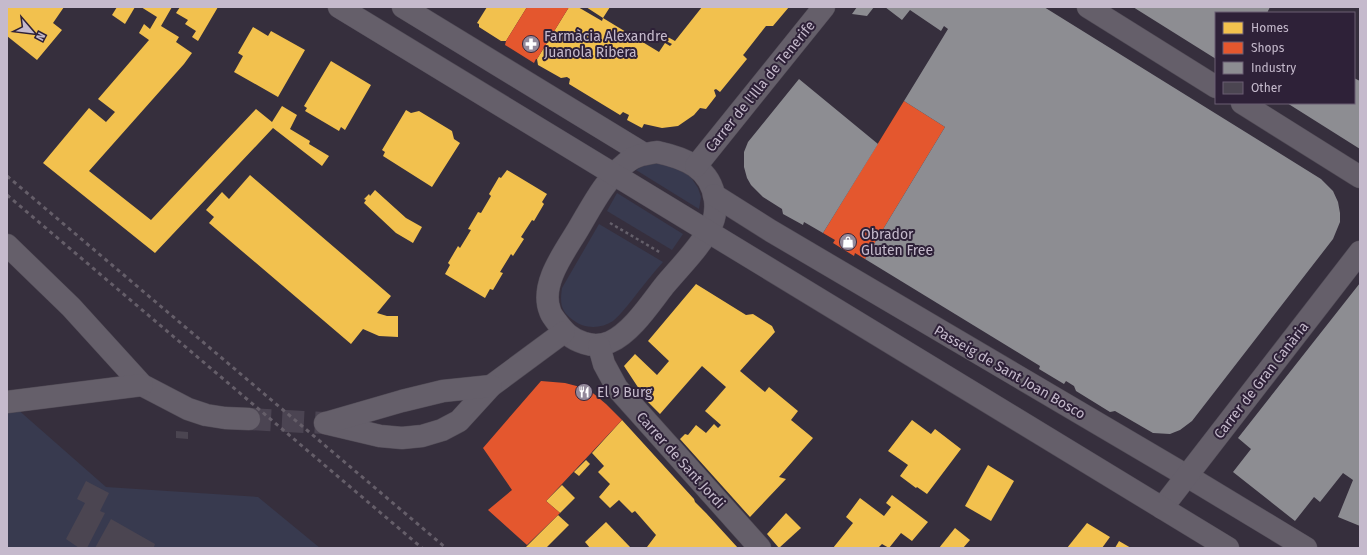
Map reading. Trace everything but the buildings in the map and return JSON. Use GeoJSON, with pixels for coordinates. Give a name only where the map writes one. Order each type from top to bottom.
{"type":"FeatureCollection","features":[{"type":"Feature","properties":{"kind":"street"},"geometry":{"type":"LineString","coordinates":[[403,7],[644,154]]}},
{"type":"Feature","properties":{"kind":"street","name":"Carrer de l'Illa de Tenerife"},"geometry":{"type":"LineString","coordinates":[[696,166],[824,7]]}},
{"type":"Feature","properties":{"kind":"street"},"geometry":{"type":"LineString","coordinates":[[1088,7],[1215,86]]}},
{"type":"Feature","properties":{"kind":"street"},"geometry":{"type":"LineString","coordinates":[[342,8],[1228,548]]}},
{"type":"Feature","properties":{"kind":"street"},"geometry":{"type":"LineString","coordinates":[[1244,104],[1360,177]]}},
{"type":"Feature","properties":{"kind":"street"},"geometry":{"type":"LineString","coordinates":[[657,152],[682,158],[696,166],[705,174],[712,188],[716,206],[713,223],[681,266],[629,329],[611,342],[599,346],[587,344],[575,340],[564,332],[550,312],[547,301],[553,271],[589,211],[614,174],[636,156],[657,152]]}},
{"type":"Feature","properties":{"kind":"street","name":"Passeig de Sant Joan Bosco"},"geometry":{"type":"LineString","coordinates":[[714,195],[771,231],[1306,548]]}},
{"type":"Feature","properties":{"kind":"street"},"geometry":{"type":"LineString","coordinates":[[7,245],[71,307],[142,385],[188,409],[206,415],[225,418],[249,419]]}},
{"type":"Feature","properties":{"kind":"street","name":"Carrer de Gran Canària"},"geometry":{"type":"LineString","coordinates":[[1162,508],[1360,252]]}},
{"type":"Feature","properties":{"kind":"street"},"geometry":{"type":"LineString","coordinates":[[491,386],[443,391],[325,423],[380,436],[402,438],[422,436],[442,430],[459,421],[491,386],[564,332]]}},
{"type":"Feature","properties":{"kind":"street","name":"Carrer de Sant Jordi"},"geometry":{"type":"LineString","coordinates":[[599,346],[604,364],[617,388],[760,548]]}},
{"type":"Feature","properties":{"kind":"street"},"geometry":{"type":"LineString","coordinates":[[7,402],[142,385]]}},
{"type":"Feature","properties":{"kind":"path"},"geometry":{"type":"LineString","coordinates":[[589,211],[681,266]]}},
{"type":"Feature","properties":{"kind":"shaded area"},"geometry":{"type":"Polygon","coordinates":[[[656,161],[684,171],[692,179],[698,188],[701,197],[699,209],[636,170],[648,163],[656,161]]]}},
{"type":"Feature","properties":{"kind":"shaded area"},"geometry":{"type":"Polygon","coordinates":[[[617,193],[683,234],[672,250],[607,211],[617,193]]]}},
{"type":"Feature","properties":{"kind":"shaded area"},"geometry":{"type":"Polygon","coordinates":[[[599,224],[663,262],[616,319],[608,324],[593,327],[577,323],[569,317],[563,310],[561,298],[562,288],[599,224]]]}},
{"type":"Feature","properties":{"kind":"shaded area"},"geometry":{"type":"Polygon","coordinates":[[[7,400],[106,487],[258,497],[320,548],[7,548],[7,400]]]}},
{"type":"Feature","properties":{"kind":"tunnel"},"geometry":{"type":"LineString","coordinates":[[249,419],[325,423]]}},
{"type":"Feature","properties":{"kind":"railway"},"geometry":{"type":"LineString","coordinates":[[7,176],[446,548]]}},
{"type":"Feature","properties":{"kind":"railway"},"geometry":{"type":"LineString","coordinates":[[7,195],[422,548]]}},
{"type":"Feature","properties":{"kind":"place","name":"Farmàcia Alexandre Juanola Ribera"},"geometry":{"type":"Point","coordinates":[531,44]}},
{"type":"Feature","properties":{"kind":"place","name":"Obrador Gluten Free"},"geometry":{"type":"Point","coordinates":[848,242]}},
{"type":"Feature","properties":{"kind":"place","name":"El 9 Burg"},"geometry":{"type":"Point","coordinates":[584,392]}}]}
